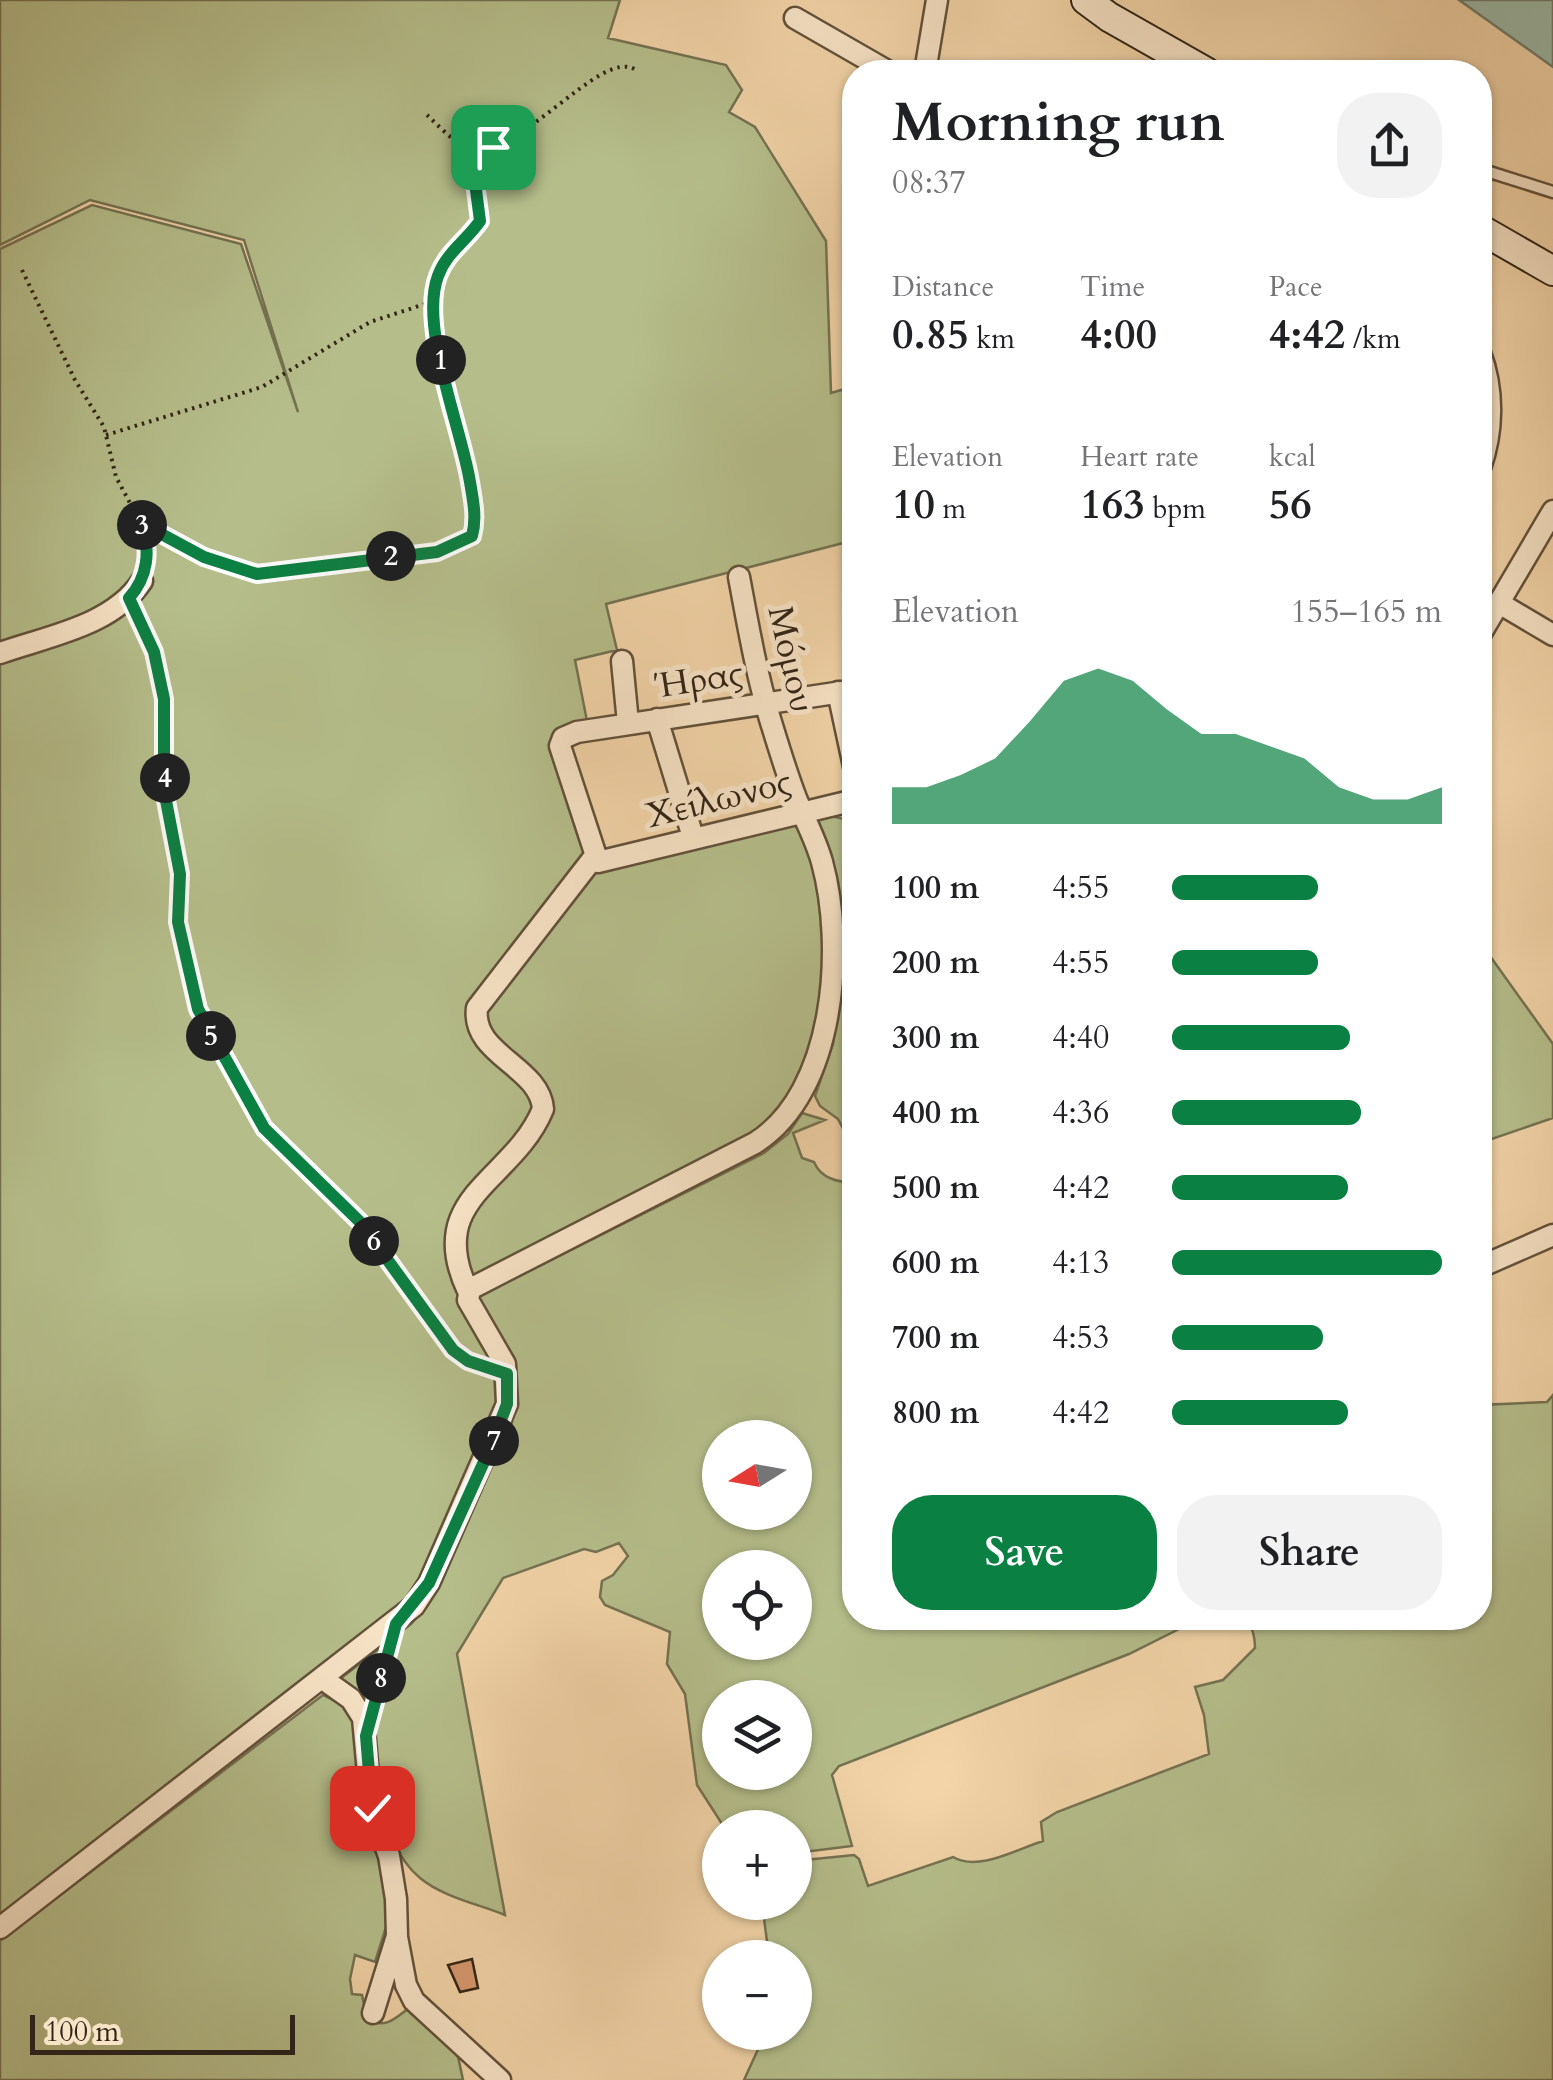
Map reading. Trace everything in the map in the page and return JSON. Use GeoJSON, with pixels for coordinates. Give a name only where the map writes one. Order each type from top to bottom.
{"type":"FeatureCollection","features":[{"type":"Feature","properties":{"kind":"street"},"geometry":{"type":"LineString","coordinates":[[927,60],[937,0]]}},
{"type":"Feature","properties":{"kind":"street"},"geometry":{"type":"LineString","coordinates":[[1086,0],[1108,18],[1184,60]]}},
{"type":"Feature","properties":{"kind":"street"},"geometry":{"type":"LineString","coordinates":[[795,18],[867,60]]}},
{"type":"Feature","properties":{"kind":"street"},"geometry":{"type":"LineString","coordinates":[[1492,236],[1553,271]]}},
{"type":"Feature","properties":{"kind":"street"},"geometry":{"type":"LineString","coordinates":[[1492,606],[1553,511]]}},
{"type":"Feature","properties":{"kind":"street","name":"Μόμου"},"geometry":{"type":"LineString","coordinates":[[468,1291],[754,1143],[785,1116],[819,1049],[832,964],[826,878],[765,703],[739,577]]}},
{"type":"Feature","properties":{"kind":"street"},"geometry":{"type":"LineString","coordinates":[[0,654],[97,619],[129,598],[142,581]]}},
{"type":"Feature","properties":{"kind":"street"},"geometry":{"type":"LineString","coordinates":[[1492,613],[1553,635]]}},
{"type":"Feature","properties":{"kind":"street"},"geometry":{"type":"LineString","coordinates":[[622,661],[628,723]]}},
{"type":"Feature","properties":{"kind":"street","name":"Ήρας"},"geometry":{"type":"LineString","coordinates":[[596,860],[560,746],[563,738],[628,723],[842,692]]}},
{"type":"Feature","properties":{"kind":"street"},"geometry":{"type":"LineString","coordinates":[[657,719],[693,838]]}},
{"type":"Feature","properties":{"kind":"street","name":"Χείλωνος"},"geometry":{"type":"LineString","coordinates":[[596,860],[842,803]]}},
{"type":"Feature","properties":{"kind":"street"},"geometry":{"type":"LineString","coordinates":[[0,1928],[396,1624],[429,1583],[507,1404],[507,1374],[468,1300],[457,1257],[459,1216],[467,1201],[518,1149],[543,1109],[535,1086],[483,1036],[477,1024],[477,1008],[596,860]]}},
{"type":"Feature","properties":{"kind":"street"},"geometry":{"type":"LineString","coordinates":[[1492,1263],[1553,1235]]}},
{"type":"Feature","properties":{"kind":"street"},"geometry":{"type":"LineString","coordinates":[[323,1679],[356,1704],[366,1736],[372,1808],[389,1856],[406,1985],[414,2001],[500,2080]]}},
{"type":"Feature","properties":{"kind":"street"},"geometry":{"type":"LineString","coordinates":[[373,2012],[397,1936]]}},
{"type":"Feature","properties":{"kind":"lane"},"geometry":{"type":"LineString","coordinates":[[1492,173],[1553,192]]}},
{"type":"Feature","properties":{"kind":"path"},"geometry":{"type":"LineString","coordinates":[[426,115],[464,145],[493,147],[602,76],[622,66],[636,70]]}},
{"type":"Feature","properties":{"kind":"path"},"geometry":{"type":"LineString","coordinates":[[141,523],[204,557],[257,574],[437,552],[472,536],[474,506],[431,302],[444,260],[480,221],[464,145]]}},
{"type":"Feature","properties":{"kind":"path"},"geometry":{"type":"LineString","coordinates":[[22,270],[106,435],[116,477],[141,523],[146,542],[142,581]]}},
{"type":"Feature","properties":{"kind":"path"},"geometry":{"type":"LineString","coordinates":[[106,435],[262,388],[370,322],[431,302]]}},
{"type":"Feature","properties":{"kind":"path"},"geometry":{"type":"LineString","coordinates":[[129,598],[154,652],[164,699],[164,790],[180,874],[178,922],[204,1023],[264,1128],[352,1212],[453,1350],[468,1361],[507,1374]]}},
{"type":"Feature","properties":{"kind":"path"},"geometry":{"type":"LineString","coordinates":[[366,1736],[396,1624]]}},
{"type":"Feature","properties":{"kind":"green space"},"geometry":{"type":"Polygon","coordinates":[[[0,0],[620,0],[608,38],[726,65],[742,90],[729,112],[755,127],[826,241],[831,393],[842,390],[842,543],[606,604],[617,650],[575,660],[587,721],[565,727],[577,821],[587,863],[797,824],[814,870],[824,942],[813,1044],[788,1095],[760,1132],[458,1289],[458,1301],[494,1363],[499,1399],[430,1565],[403,1609],[0,1920],[0,249],[92,205],[241,244],[298,412],[244,240],[90,200],[0,245],[0,0]]]}},
{"type":"Feature","properties":{"kind":"green space"},"geometry":{"type":"Polygon","coordinates":[[[842,818],[842,1127],[815,1096],[833,1044],[841,973],[816,819],[842,818]]]}},
{"type":"Feature","properties":{"kind":"green space"},"geometry":{"type":"Polygon","coordinates":[[[1492,959],[1553,1044],[1553,1118],[1492,1139],[1492,959]]]}},
{"type":"Feature","properties":{"kind":"green space"},"geometry":{"type":"Polygon","coordinates":[[[802,1113],[825,1120],[793,1133],[802,1158],[842,1182],[842,1630],[1177,1630],[1129,1654],[839,1766],[832,1775],[852,1846],[812,1851],[812,1810],[713,1810],[697,1785],[685,1694],[667,1664],[670,1632],[605,1605],[600,1597],[602,1581],[613,1575],[628,1556],[619,1543],[596,1552],[584,1549],[503,1578],[457,1654],[505,1915],[439,1890],[410,1869],[391,1837],[340,1679],[411,1624],[429,1603],[512,1422],[516,1404],[514,1372],[503,1342],[477,1297],[764,1153],[788,1134],[802,1113]]]}},
{"type":"Feature","properties":{"kind":"green space"},"geometry":{"type":"Polygon","coordinates":[[[1553,1395],[1553,2080],[744,2080],[758,2050],[812,2050],[812,1940],[767,1940],[764,1920],[812,1920],[812,1859],[854,1855],[868,1886],[953,1857],[986,1861],[1043,1841],[1041,1822],[1057,1812],[1209,1754],[1204,1715],[1195,1687],[1223,1680],[1255,1648],[1251,1630],[1492,1630],[1492,1404],[1547,1402],[1553,1395]]]}},
{"type":"Feature","properties":{"kind":"green space"},"geometry":{"type":"Polygon","coordinates":[[[323,1695],[344,1706],[358,1723],[373,1833],[389,1898],[386,1927],[375,1962],[355,1955],[350,1979],[352,1994],[362,1995],[367,2019],[373,2022],[390,2021],[410,2007],[456,2047],[463,2080],[0,2080],[0,1941],[323,1695]]]}},
{"type":"Feature","properties":{"kind":"shaded area"},"geometry":{"type":"Polygon","coordinates":[[[1459,0],[1553,0],[1553,67],[1459,0]]]}},
{"type":"Feature","properties":{"kind":"building"},"geometry":{"type":"Polygon","coordinates":[[[472,1959],[478,1988],[460,1992],[448,1965],[472,1959]]]}},
{"type":"Feature","properties":{"kind":"route"},"geometry":{"type":"LineString","coordinates":[[372,1808],[366,1736],[396,1624],[429,1583],[492,1444],[507,1404],[507,1374],[468,1361],[453,1350],[344,1203],[264,1128],[204,1023],[178,922],[180,874],[164,790],[164,699],[154,652],[129,598],[142,581],[146,566],[141,523],[162,538],[204,557],[257,574],[437,552],[472,536],[474,506],[465,454],[434,333],[431,302],[444,260],[480,221],[464,145],[493,147]]}}]}
